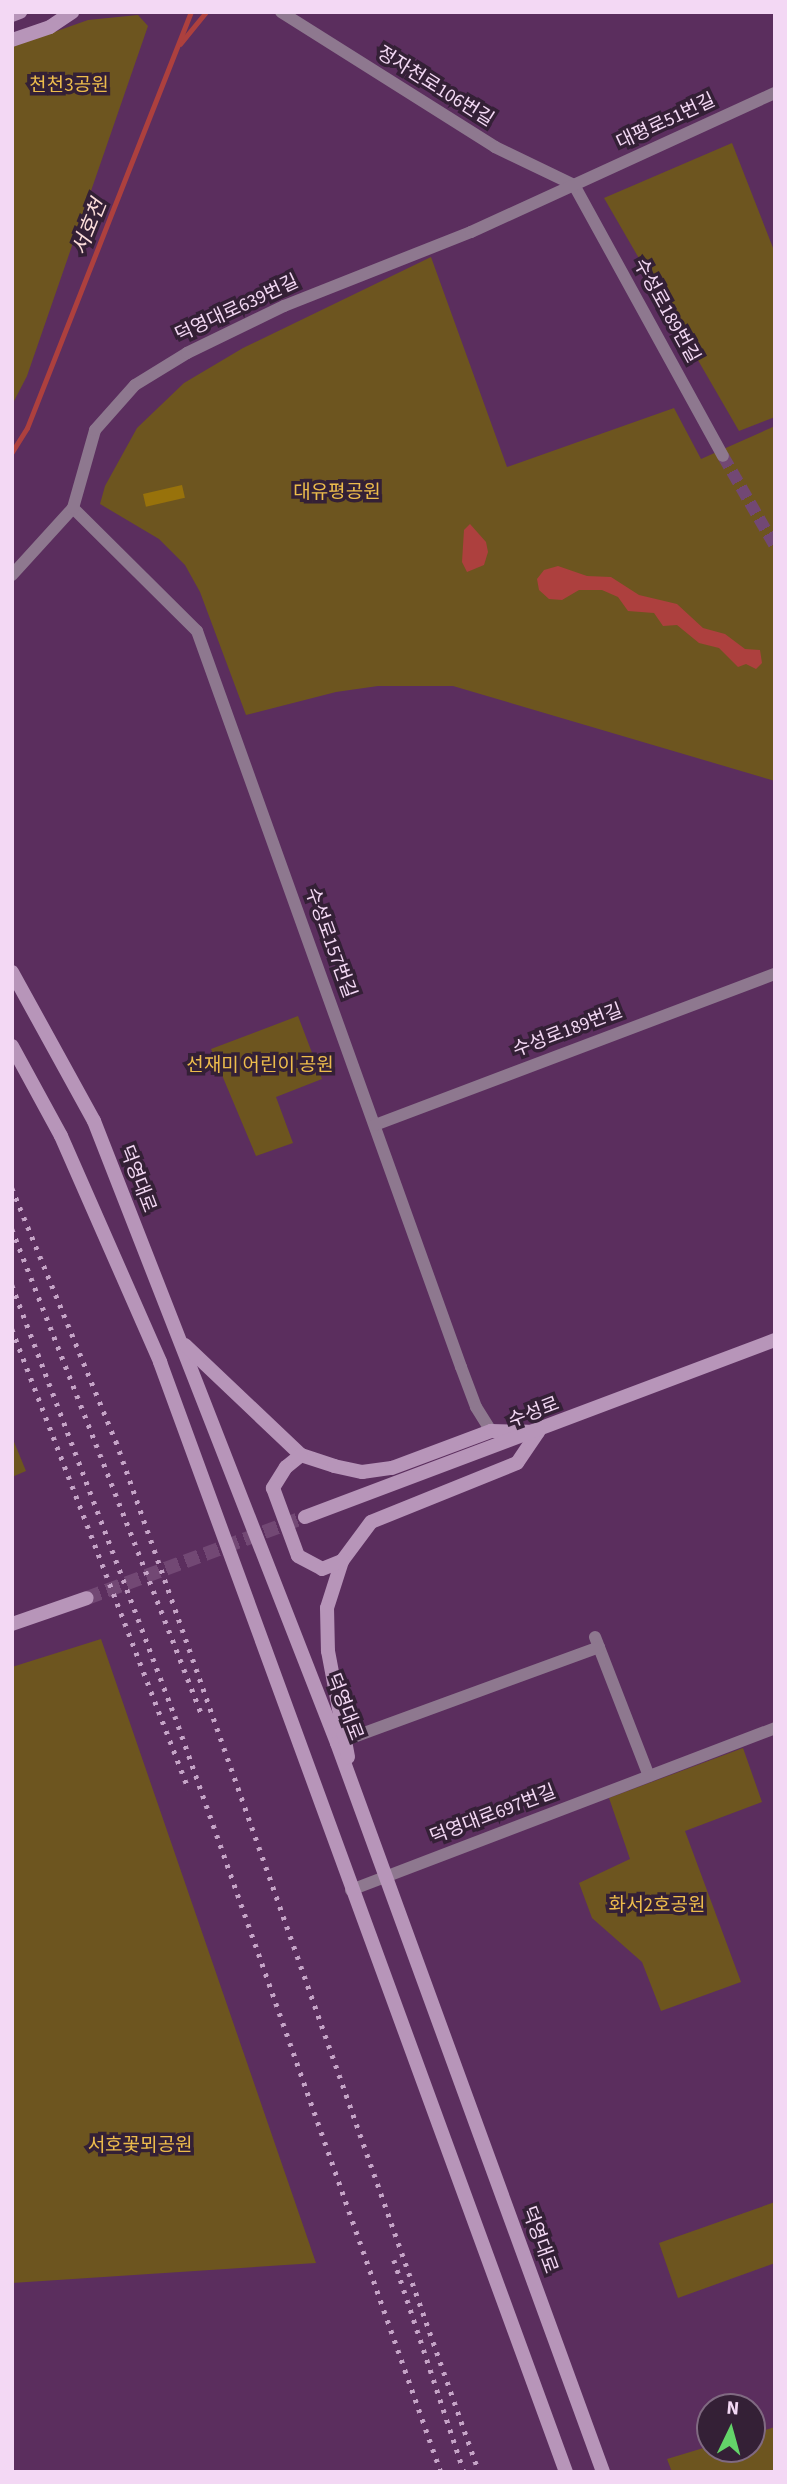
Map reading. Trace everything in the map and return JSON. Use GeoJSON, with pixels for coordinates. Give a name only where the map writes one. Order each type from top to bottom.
{"type":"FeatureCollection","features":[{"type":"Feature","properties":{"kind":"main road"},"geometry":{"type":"LineString","coordinates":[[12,15],[20,12]]}},
{"type":"Feature","properties":{"kind":"main road"},"geometry":{"type":"LineString","coordinates":[[12,40],[50,27],[72,12]]}},
{"type":"Feature","properties":{"kind":"main road","name":"덕영대로"},"geometry":{"type":"LineString","coordinates":[[12,972],[94,1121],[341,1741],[349,1776],[385,1877],[603,2472]]}},
{"type":"Feature","properties":{"kind":"main road"},"geometry":{"type":"LineString","coordinates":[[12,1046],[61,1136],[160,1362],[230,1544],[351,1890],[566,2472]]}},
{"type":"Feature","properties":{"kind":"main road"},"geometry":{"type":"LineString","coordinates":[[180,1340],[301,1455],[362,1472],[392,1468],[491,1431],[538,1433]]}},
{"type":"Feature","properties":{"kind":"main road","name":"수성로"},"geometry":{"type":"LineString","coordinates":[[305,1517],[538,1433],[775,1340]]}},
{"type":"Feature","properties":{"kind":"main road"},"geometry":{"type":"LineString","coordinates":[[341,1741],[328,1651],[327,1608],[342,1561],[370,1522],[517,1463],[538,1433]]}},
{"type":"Feature","properties":{"kind":"main road"},"geometry":{"type":"LineString","coordinates":[[301,1455],[286,1467],[273,1488],[298,1556],[322,1569],[342,1561]]}},
{"type":"Feature","properties":{"kind":"main road"},"geometry":{"type":"LineString","coordinates":[[12,1624],[87,1598]]}},
{"type":"Feature","properties":{"kind":"street","name":"정자천로106번길"},"geometry":{"type":"LineString","coordinates":[[281,12],[495,148],[574,186]]}},
{"type":"Feature","properties":{"kind":"street","name":"대평로51번길"},"geometry":{"type":"LineString","coordinates":[[574,186],[775,93]]}},
{"type":"Feature","properties":{"kind":"street","name":"수성로189번길"},"geometry":{"type":"LineString","coordinates":[[574,186],[723,456]]}},
{"type":"Feature","properties":{"kind":"street","name":"덕영대로639번길"},"geometry":{"type":"LineString","coordinates":[[12,575],[73,508],[95,430],[135,386],[187,353],[284,306],[574,186]]}},
{"type":"Feature","properties":{"kind":"street","name":"수성로157번길"},"geometry":{"type":"LineString","coordinates":[[73,508],[197,631],[472,1397],[491,1431]]}},
{"type":"Feature","properties":{"kind":"street","name":"수성로189번길"},"geometry":{"type":"LineString","coordinates":[[375,1125],[775,974]]}},
{"type":"Feature","properties":{"kind":"street"},"geometry":{"type":"LineString","coordinates":[[341,1741],[597,1642],[649,1776]]}},
{"type":"Feature","properties":{"kind":"street","name":"덕영대로697번길"},"geometry":{"type":"LineString","coordinates":[[351,1890],[775,1728]]}},
{"type":"Feature","properties":{"kind":"green space","name":"천천3공원"},"geometry":{"type":"Polygon","coordinates":[[[138,15],[148,26],[27,376],[12,405],[12,47],[88,20],[138,15]]]}},
{"type":"Feature","properties":{"kind":"green space"},"geometry":{"type":"Polygon","coordinates":[[[732,143],[775,253],[775,417],[739,431],[604,198],[732,143]]]}},
{"type":"Feature","properties":{"kind":"green space","name":"대유평공원"},"geometry":{"type":"Polygon","coordinates":[[[431,257],[507,467],[674,408],[701,459],[775,426],[775,781],[453,686],[378,686],[336,692],[246,715],[200,592],[185,565],[159,539],[100,504],[105,486],[137,428],[184,383],[243,348],[431,257]]]}},
{"type":"Feature","properties":{"kind":"green space","name":"선재미 어린이 공원"},"geometry":{"type":"Polygon","coordinates":[[[298,1016],[322,1079],[276,1097],[293,1143],[256,1156],[211,1049],[298,1016]]]}},
{"type":"Feature","properties":{"kind":"green space"},"geometry":{"type":"Polygon","coordinates":[[[12,1437],[26,1471],[12,1477],[12,1437]]]}},
{"type":"Feature","properties":{"kind":"green space","name":"서호꽃뫼공원"},"geometry":{"type":"Polygon","coordinates":[[[101,1639],[316,2263],[12,2283],[12,1667],[101,1639]]]}},
{"type":"Feature","properties":{"kind":"green space","name":"화서2호공원"},"geometry":{"type":"Polygon","coordinates":[[[743,1748],[762,1802],[685,1831],[741,1982],[661,2011],[642,1962],[592,1918],[579,1883],[630,1859],[609,1798],[743,1748]]]}},
{"type":"Feature","properties":{"kind":"green space"},"geometry":{"type":"Polygon","coordinates":[[[775,2202],[775,2263],[678,2298],[659,2243],[775,2202]]]}},
{"type":"Feature","properties":{"kind":"green space"},"geometry":{"type":"Polygon","coordinates":[[[775,2427],[775,2472],[672,2472],[667,2459],[696,2450],[696,2463],[766,2463],[766,2430],[775,2427]]]}},
{"type":"Feature","properties":{"kind":"shaded area"},"geometry":{"type":"Polygon","coordinates":[[[182,485],[185,498],[146,507],[143,494],[182,485]]]}},
{"type":"Feature","properties":{"kind":"shaded area"},"geometry":{"type":"Polygon","coordinates":[[[470,524],[486,542],[488,552],[484,565],[467,572],[462,562],[464,530],[470,524]]]}},
{"type":"Feature","properties":{"kind":"shaded area"},"geometry":{"type":"Polygon","coordinates":[[[558,566],[587,576],[611,577],[639,595],[677,604],[703,628],[725,634],[745,649],[760,650],[762,663],[756,669],[746,664],[738,667],[719,648],[699,643],[677,625],[663,626],[654,613],[628,611],[618,597],[602,590],[579,590],[562,600],[549,599],[539,590],[537,579],[544,570],[558,566]]]}},
{"type":"Feature","properties":{"kind":"waterway","name":"서호천"},"geometry":{"type":"LineString","coordinates":[[12,452],[27,428],[191,12]]}},
{"type":"Feature","properties":{"kind":"waterway"},"geometry":{"type":"LineString","coordinates":[[180,44],[206,12]]}},
{"type":"Feature","properties":{"kind":"tunnel"},"geometry":{"type":"LineString","coordinates":[[723,456],[775,546]]}},
{"type":"Feature","properties":{"kind":"tunnel"},"geometry":{"type":"LineString","coordinates":[[87,1598],[305,1517]]}},
{"type":"Feature","properties":{"kind":"railway"},"geometry":{"type":"LineString","coordinates":[[12,1188],[116,1441],[479,2472]]}},
{"type":"Feature","properties":{"kind":"railway"},"geometry":{"type":"LineString","coordinates":[[12,1229],[202,1715]]}},
{"type":"Feature","properties":{"kind":"railway"},"geometry":{"type":"LineString","coordinates":[[12,1285],[175,1716],[441,2472]]}},
{"type":"Feature","properties":{"kind":"railway"},"geometry":{"type":"LineString","coordinates":[[12,1329],[189,1789]]}},
{"type":"Feature","properties":{"kind":"railway"},"geometry":{"type":"LineString","coordinates":[[394,2260],[464,2472]]}}]}
